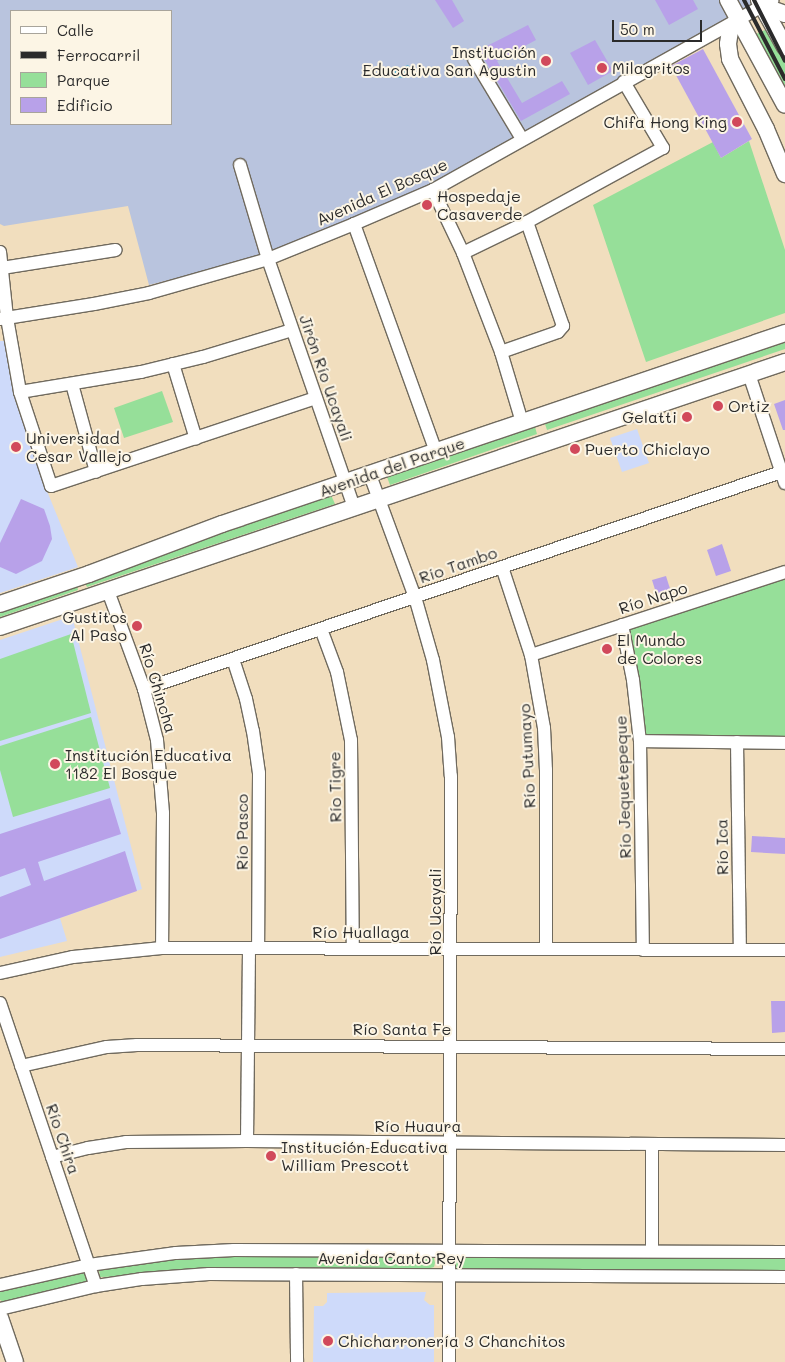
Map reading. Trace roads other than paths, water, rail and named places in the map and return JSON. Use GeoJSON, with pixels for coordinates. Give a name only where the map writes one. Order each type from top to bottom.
{"type":"FeatureCollection","features":[{"type":"Feature","properties":{"kind":"main road"},"geometry":{"type":"LineString","coordinates":[[728,0],[785,105]]}},
{"type":"Feature","properties":{"kind":"main road"},"geometry":{"type":"LineString","coordinates":[[765,2],[785,14]]}},
{"type":"Feature","properties":{"kind":"main road"},"geometry":{"type":"LineString","coordinates":[[765,2],[785,47]]}},
{"type":"Feature","properties":{"kind":"main road"},"geometry":{"type":"LineString","coordinates":[[738,18],[730,31],[728,44],[730,59],[766,129],[785,174]]}},
{"type":"Feature","properties":{"kind":"main road","name":"Avenida del Parque"},"geometry":{"type":"LineString","coordinates":[[0,604],[89,574],[222,524],[346,484],[785,333]]}},
{"type":"Feature","properties":{"kind":"main road","name":"Avenida del Parque"},"geometry":{"type":"LineString","coordinates":[[0,627],[785,362]]}},
{"type":"Feature","properties":{"kind":"main road"},"geometry":{"type":"LineString","coordinates":[[0,1318],[15,1362]]}},
{"type":"Feature","properties":{"kind":"street","name":"Avenida El Bosque"},"geometry":{"type":"LineString","coordinates":[[4,319],[149,293],[268,259],[354,224],[433,190],[765,2]]}},
{"type":"Feature","properties":{"kind":"street"},"geometry":{"type":"LineString","coordinates":[[474,59],[522,139]]}},
{"type":"Feature","properties":{"kind":"street"},"geometry":{"type":"LineString","coordinates":[[463,253],[526,222],[663,148],[624,82]]}},
{"type":"Feature","properties":{"kind":"street","name":"Jirón Río Ucayali"},"geometry":{"type":"LineString","coordinates":[[240,165],[268,259],[354,507]]}},
{"type":"Feature","properties":{"kind":"street"},"geometry":{"type":"LineString","coordinates":[[433,190],[463,253],[501,352],[522,422]]}},
{"type":"Feature","properties":{"kind":"street"},"geometry":{"type":"LineString","coordinates":[[501,352],[558,332],[563,326],[526,222]]}},
{"type":"Feature","properties":{"kind":"street"},"geometry":{"type":"LineString","coordinates":[[354,224],[436,452]]}},
{"type":"Feature","properties":{"kind":"street"},"geometry":{"type":"LineString","coordinates":[[2,268],[116,250]]}},
{"type":"Feature","properties":{"kind":"street"},"geometry":{"type":"LineString","coordinates":[[0,252],[4,319],[20,392],[51,486],[316,398]]}},
{"type":"Feature","properties":{"kind":"street"},"geometry":{"type":"LineString","coordinates":[[20,392],[173,364],[292,330]]}},
{"type":"Feature","properties":{"kind":"street"},"geometry":{"type":"LineString","coordinates":[[173,364],[196,439]]}},
{"type":"Feature","properties":{"kind":"street"},"geometry":{"type":"LineString","coordinates":[[749,374],[783,478]]}},
{"type":"Feature","properties":{"kind":"street"},"geometry":{"type":"LineString","coordinates":[[72,384],[96,472]]}},
{"type":"Feature","properties":{"kind":"street","name":"Río Ucayali"},"geometry":{"type":"LineString","coordinates":[[370,475],[414,597],[433,660],[448,737],[451,776],[449,1362]]}},
{"type":"Feature","properties":{"kind":"street","name":"Río Tambo"},"geometry":{"type":"LineString","coordinates":[[144,689],[502,567],[783,478]]}},
{"type":"Feature","properties":{"kind":"street","name":"Río Putumayo"},"geometry":{"type":"LineString","coordinates":[[502,567],[531,655],[540,697],[544,736],[546,949]]}},
{"type":"Feature","properties":{"kind":"street","name":"Río Napo"},"geometry":{"type":"LineString","coordinates":[[531,655],[785,572]]}},
{"type":"Feature","properties":{"kind":"street","name":"Río Chincha"},"geometry":{"type":"LineString","coordinates":[[108,591],[144,689],[157,740],[162,779],[162,948]]}},
{"type":"Feature","properties":{"kind":"street","name":"Río Jequetepeque"},"geometry":{"type":"LineString","coordinates":[[622,625],[633,680],[640,741],[643,950]]}},
{"type":"Feature","properties":{"kind":"street","name":"Río Tigre"},"geometry":{"type":"LineString","coordinates":[[321,629],[337,672],[351,740],[353,949]]}},
{"type":"Feature","properties":{"kind":"street","name":"Río Pasco"},"geometry":{"type":"LineString","coordinates":[[232,659],[250,715],[259,773],[254,947],[248,1044],[247,1141]]}},
{"type":"Feature","properties":{"kind":"street"},"geometry":{"type":"LineString","coordinates":[[640,741],[785,743]]}},
{"type":"Feature","properties":{"kind":"street","name":"Río Ica"},"geometry":{"type":"LineString","coordinates":[[737,742],[740,950]]}},
{"type":"Feature","properties":{"kind":"street","name":"Río Huallaga"},"geometry":{"type":"LineString","coordinates":[[0,973],[73,956],[162,948],[785,950]]}},
{"type":"Feature","properties":{"kind":"street","name":"Río Chira"},"geometry":{"type":"LineString","coordinates":[[0,1003],[96,1286]]}},
{"type":"Feature","properties":{"kind":"street","name":"Río Santa Fe"},"geometry":{"type":"LineString","coordinates":[[21,1066],[107,1047],[248,1044],[785,1049]]}},
{"type":"Feature","properties":{"kind":"street","name":"Río Huaura"},"geometry":{"type":"LineString","coordinates":[[52,1157],[88,1148],[126,1142],[247,1141],[785,1145]]}},
{"type":"Feature","properties":{"kind":"street"},"geometry":{"type":"LineString","coordinates":[[652,1144],[652,1246]]}},
{"type":"Feature","properties":{"kind":"street","name":"Avenida Canto Rey"},"geometry":{"type":"LineString","coordinates":[[0,1285],[89,1265],[176,1253],[234,1250],[785,1252]]}},
{"type":"Feature","properties":{"kind":"street","name":"Avenida Canto Rey"},"geometry":{"type":"LineString","coordinates":[[0,1309],[96,1286],[142,1279],[209,1274],[785,1277]]}},
{"type":"Feature","properties":{"kind":"street"},"geometry":{"type":"LineString","coordinates":[[296,1274],[298,1362]]}},
{"type":"Feature","properties":{"kind":"water"},"geometry":{"type":"Polygon","coordinates":[[[408,65],[412,70],[406,78],[394,77],[394,71],[408,65]]]}},
{"type":"Feature","properties":{"kind":"railway"},"geometry":{"type":"LineString","coordinates":[[744,0],[785,79]]}},
{"type":"Feature","properties":{"kind":"railway"},"geometry":{"type":"LineString","coordinates":[[754,0],[785,61]]}},
{"type":"Feature","properties":{"kind":"place","name":"Institución Educativa San Agustin"},"geometry":{"type":"Point","coordinates":[546,61]}},
{"type":"Feature","properties":{"kind":"place","name":"Milagritos"},"geometry":{"type":"Point","coordinates":[602,68]}},
{"type":"Feature","properties":{"kind":"place","name":"Chifa Hong King"},"geometry":{"type":"Point","coordinates":[737,122]}},
{"type":"Feature","properties":{"kind":"place","name":"Hospedaje Casaverde"},"geometry":{"type":"Point","coordinates":[427,205]}},
{"type":"Feature","properties":{"kind":"place","name":"Ortiz"},"geometry":{"type":"Point","coordinates":[718,406]}},
{"type":"Feature","properties":{"kind":"place","name":"Gelatti"},"geometry":{"type":"Point","coordinates":[687,417]}},
{"type":"Feature","properties":{"kind":"place","name":"Universidad Cesar Vallejo"},"geometry":{"type":"Point","coordinates":[16,447]}},
{"type":"Feature","properties":{"kind":"place","name":"Puerto Chiclayo"},"geometry":{"type":"Point","coordinates":[575,449]}},
{"type":"Feature","properties":{"kind":"place","name":"Gustitos Al Paso"},"geometry":{"type":"Point","coordinates":[137,626]}},
{"type":"Feature","properties":{"kind":"place","name":"El Mundo de Colores"},"geometry":{"type":"Point","coordinates":[607,649]}},
{"type":"Feature","properties":{"kind":"place","name":"Institución Educativa 1182 El Bosque"},"geometry":{"type":"Point","coordinates":[55,764]}},
{"type":"Feature","properties":{"kind":"place","name":"Institución Educativa William Prescott"},"geometry":{"type":"Point","coordinates":[271,1156]}},
{"type":"Feature","properties":{"kind":"place","name":"Chicharronería 3 Chanchitos"},"geometry":{"type":"Point","coordinates":[328,1341]}}]}
